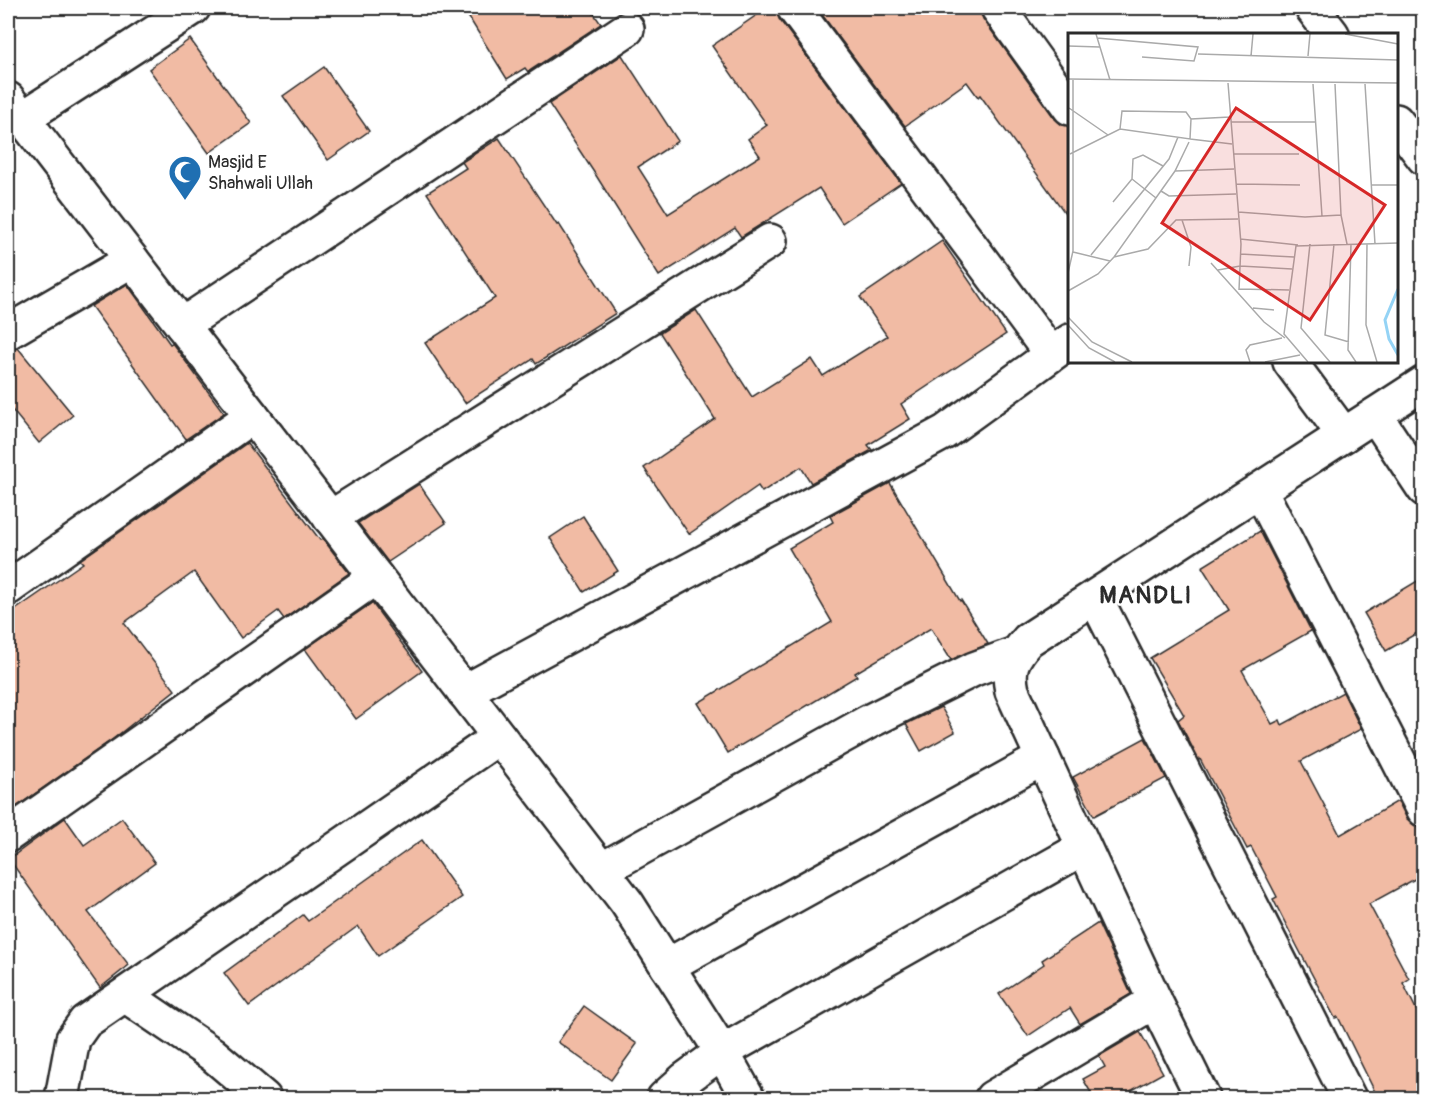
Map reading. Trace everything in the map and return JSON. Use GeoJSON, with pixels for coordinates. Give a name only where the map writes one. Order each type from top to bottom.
{"type":"FeatureCollection","features":[{"type":"Feature","properties":{"kind":"street"},"geometry":{"type":"LineString","coordinates":[[193,8],[15,109],[627,903],[722,1052],[748,1098]]}},
{"type":"Feature","properties":{"kind":"street"},"geometry":{"type":"LineString","coordinates":[[464,692],[945,432],[1060,347],[794,8]]}},
{"type":"Feature","properties":{"kind":"street"},"geometry":{"type":"LineString","coordinates":[[998,8],[1068,105]]}},
{"type":"Feature","properties":{"kind":"street"},"geometry":{"type":"LineString","coordinates":[[1312,8],[1331,33]]}},
{"type":"Feature","properties":{"kind":"street"},"geometry":{"type":"LineString","coordinates":[[182,325],[627,29]]}},
{"type":"Feature","properties":{"kind":"street"},"geometry":{"type":"LineString","coordinates":[[1398,124],[1424,158]]}},
{"type":"Feature","properties":{"kind":"street"},"geometry":{"type":"LineString","coordinates":[[330,518],[770,242]]}},
{"type":"Feature","properties":{"kind":"street"},"geometry":{"type":"LineString","coordinates":[[8,332],[132,260]]}},
{"type":"Feature","properties":{"kind":"street"},"geometry":{"type":"LineString","coordinates":[[1291,363],[1344,435]]}},
{"type":"Feature","properties":{"kind":"street"},"geometry":{"type":"LineString","coordinates":[[1203,1098],[1083,848],[1012,692],[1008,674],[1015,654],[1028,640],[1424,383]]}},
{"type":"Feature","properties":{"kind":"street"},"geometry":{"type":"LineString","coordinates":[[1375,415],[1424,489]]}},
{"type":"Feature","properties":{"kind":"street"},"geometry":{"type":"LineString","coordinates":[[8,588],[252,416]]}},
{"type":"Feature","properties":{"kind":"street"},"geometry":{"type":"LineString","coordinates":[[1260,490],[1424,810]]}},
{"type":"Feature","properties":{"kind":"street"},"geometry":{"type":"LineString","coordinates":[[8,835],[376,577]]}},
{"type":"Feature","properties":{"kind":"street"},"geometry":{"type":"LineString","coordinates":[[1095,597],[1349,1098]]}},
{"type":"Feature","properties":{"kind":"street"},"geometry":{"type":"LineString","coordinates":[[601,870],[868,722],[974,669],[1015,654]]}},
{"type":"Feature","properties":{"kind":"street"},"geometry":{"type":"LineString","coordinates":[[62,1098],[73,1039],[85,1022],[499,737]]}},
{"type":"Feature","properties":{"kind":"street"},"geometry":{"type":"LineString","coordinates":[[667,966],[1043,758]]}},
{"type":"Feature","properties":{"kind":"street"},"geometry":{"type":"LineString","coordinates":[[664,1098],[685,1079],[722,1052],[1083,848]]}},
{"type":"Feature","properties":{"kind":"street"},"geometry":{"type":"LineString","coordinates":[[125,994],[213,1054],[264,1098]]}},
{"type":"Feature","properties":{"kind":"street"},"geometry":{"type":"LineString","coordinates":[[992,1098],[1155,1001]]}},
{"type":"Feature","properties":{"kind":"building"},"geometry":{"type":"Polygon","coordinates":[[[463,8],[590,8],[601,24],[528,72],[525,68],[507,79],[463,8]]]}},
{"type":"Feature","properties":{"kind":"building"},"geometry":{"type":"Polygon","coordinates":[[[767,8],[776,8],[779,19],[901,183],[842,223],[819,188],[741,237],[735,228],[659,276],[549,104],[622,55],[678,141],[638,167],[668,214],[760,156],[748,139],[767,125],[712,46],[767,8]]]}},
{"type":"Feature","properties":{"kind":"building"},"geometry":{"type":"Polygon","coordinates":[[[817,8],[980,8],[983,19],[1055,119],[1062,125],[1068,126],[1068,217],[980,95],[978,97],[967,82],[905,126],[817,8]]]}},
{"type":"Feature","properties":{"kind":"building"},"geometry":{"type":"Polygon","coordinates":[[[190,39],[251,123],[209,153],[149,69],[190,39]]]}},
{"type":"Feature","properties":{"kind":"building"},"geometry":{"type":"Polygon","coordinates":[[[324,67],[369,131],[328,160],[283,96],[324,67]]]}},
{"type":"Feature","properties":{"kind":"building"},"geometry":{"type":"Polygon","coordinates":[[[499,138],[557,225],[559,224],[616,313],[536,364],[533,359],[465,403],[425,343],[495,298],[427,193],[466,168],[462,162],[499,138]]]}},
{"type":"Feature","properties":{"kind":"building"},"geometry":{"type":"Polygon","coordinates":[[[942,241],[1006,334],[901,404],[910,419],[868,445],[872,450],[811,483],[801,467],[762,492],[758,486],[689,534],[644,468],[715,419],[660,333],[696,310],[752,397],[812,359],[823,376],[887,336],[860,297],[942,241]]]}},
{"type":"Feature","properties":{"kind":"building"},"geometry":{"type":"Polygon","coordinates":[[[127,284],[224,413],[186,439],[91,306],[127,284]]]}},
{"type":"Feature","properties":{"kind":"building"},"geometry":{"type":"Polygon","coordinates":[[[18,348],[73,415],[39,443],[8,405],[8,351],[18,348]]]}},
{"type":"Feature","properties":{"kind":"building"},"geometry":{"type":"Polygon","coordinates":[[[247,443],[320,540],[323,539],[349,573],[284,619],[278,611],[241,638],[194,572],[124,623],[175,690],[113,739],[16,807],[8,795],[8,615],[83,563],[80,560],[247,443]]]}},
{"type":"Feature","properties":{"kind":"building"},"geometry":{"type":"Polygon","coordinates":[[[890,483],[988,644],[951,660],[931,628],[855,673],[857,676],[728,753],[698,703],[832,622],[789,548],[833,522],[830,516],[890,483]]]}},
{"type":"Feature","properties":{"kind":"building"},"geometry":{"type":"Polygon","coordinates":[[[419,484],[446,523],[388,562],[358,523],[419,484]]]}},
{"type":"Feature","properties":{"kind":"building"},"geometry":{"type":"Polygon","coordinates":[[[583,516],[618,571],[584,592],[550,538],[583,516]]]}},
{"type":"Feature","properties":{"kind":"building"},"geometry":{"type":"Polygon","coordinates":[[[1260,531],[1311,631],[1242,670],[1272,724],[1280,720],[1282,725],[1343,692],[1361,729],[1301,761],[1340,835],[1398,801],[1407,819],[1417,827],[1424,838],[1424,874],[1369,904],[1409,979],[1403,983],[1424,1025],[1424,1098],[1378,1098],[1338,1017],[1335,1018],[1273,899],[1277,897],[1251,847],[1247,849],[1178,720],[1184,715],[1150,658],[1229,610],[1202,567],[1260,531]]]}},
{"type":"Feature","properties":{"kind":"building"},"geometry":{"type":"Polygon","coordinates":[[[1424,577],[1424,629],[1386,651],[1364,613],[1424,577]]]}},
{"type":"Feature","properties":{"kind":"building"},"geometry":{"type":"Polygon","coordinates":[[[372,603],[422,671],[356,719],[305,649],[372,603]]]}},
{"type":"Feature","properties":{"kind":"building"},"geometry":{"type":"Polygon","coordinates":[[[941,707],[955,732],[921,751],[906,724],[941,707]]]}},
{"type":"Feature","properties":{"kind":"building"},"geometry":{"type":"Polygon","coordinates":[[[1145,738],[1166,778],[1094,816],[1073,777],[1145,738]]]}},
{"type":"Feature","properties":{"kind":"building"},"geometry":{"type":"Polygon","coordinates":[[[65,818],[84,845],[122,818],[155,863],[88,912],[129,965],[100,988],[9,859],[65,818]]]}},
{"type":"Feature","properties":{"kind":"building"},"geometry":{"type":"Polygon","coordinates":[[[422,840],[462,897],[378,956],[358,926],[249,1006],[224,973],[303,915],[308,921],[422,840]]]}},
{"type":"Feature","properties":{"kind":"building"},"geometry":{"type":"Polygon","coordinates":[[[1098,923],[1131,994],[1080,1024],[1070,1008],[1028,1036],[999,994],[1044,964],[1042,960],[1098,923]]]}},
{"type":"Feature","properties":{"kind":"building"},"geometry":{"type":"Polygon","coordinates":[[[584,1006],[637,1044],[611,1080],[558,1042],[584,1006]]]}},
{"type":"Feature","properties":{"kind":"building"},"geometry":{"type":"Polygon","coordinates":[[[1140,1032],[1163,1073],[1118,1098],[1094,1098],[1083,1079],[1105,1067],[1099,1056],[1140,1032]]]}},
{"type":"Feature","properties":{"kind":"place","name":"Masjid E Shahwali Ullah"},"geometry":{"type":"Point","coordinates":[185,201]}},
{"type":"Feature","properties":{"kind":"district","name":"MANDLI"},"geometry":{"type":"Point","coordinates":[1146,595]}}]}
